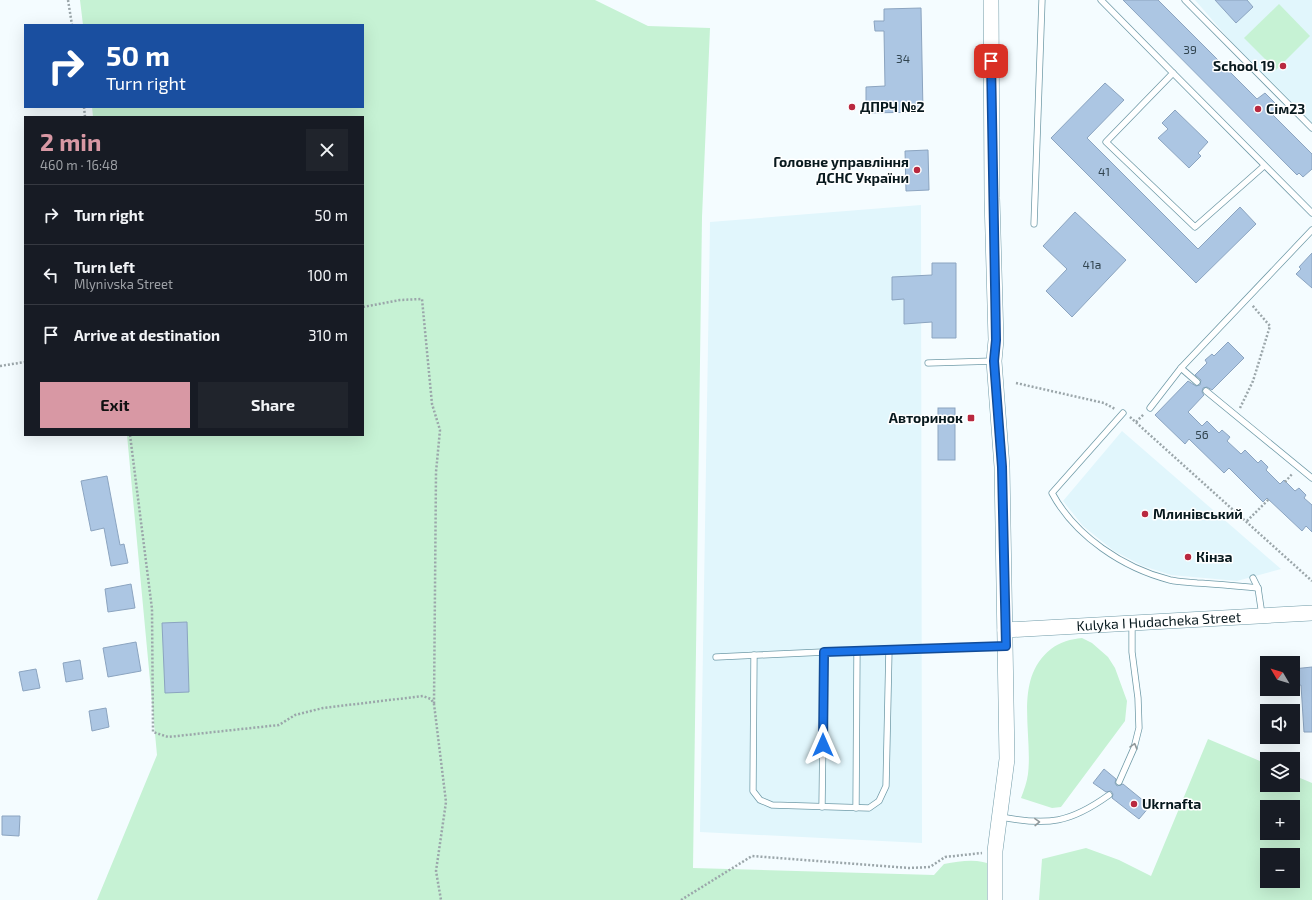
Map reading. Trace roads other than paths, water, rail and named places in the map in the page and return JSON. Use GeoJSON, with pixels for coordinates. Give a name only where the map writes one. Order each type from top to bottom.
{"type":"FeatureCollection","features":[{"type":"Feature","properties":{"kind":"main road"},"geometry":{"type":"LineString","coordinates":[[991,0],[992,198],[996,340],[994,361],[1002,467],[1007,758],[995,851],[996,900]]}},
{"type":"Feature","properties":{"kind":"main road","name":"Kulyka I Hudacheka Street"},"geometry":{"type":"LineString","coordinates":[[1005,630],[1312,613]]}},
{"type":"Feature","properties":{"kind":"lane"},"geometry":{"type":"LineString","coordinates":[[1034,224],[1042,0]]}},
{"type":"Feature","properties":{"kind":"lane"},"geometry":{"type":"LineString","coordinates":[[1100,0],[1174,73],[1264,166],[1312,212]]}},
{"type":"Feature","properties":{"kind":"lane"},"geometry":{"type":"LineString","coordinates":[[1185,0],[1312,128]]}},
{"type":"Feature","properties":{"kind":"lane"},"geometry":{"type":"LineString","coordinates":[[1174,73],[1106,142],[1195,228],[1264,166]]}},
{"type":"Feature","properties":{"kind":"lane"},"geometry":{"type":"LineString","coordinates":[[1150,408],[1181,368],[1312,230]]}},
{"type":"Feature","properties":{"kind":"lane"},"geometry":{"type":"LineString","coordinates":[[928,363],[994,361]]}},
{"type":"Feature","properties":{"kind":"lane"},"geometry":{"type":"LineString","coordinates":[[1181,368],[1197,382]]}},
{"type":"Feature","properties":{"kind":"lane"},"geometry":{"type":"LineString","coordinates":[[1206,391],[1312,478]]}},
{"type":"Feature","properties":{"kind":"lane"},"geometry":{"type":"LineString","coordinates":[[1123,413],[1052,493],[1059,507],[1081,531],[1111,554],[1141,570],[1171,580],[1258,588]]}},
{"type":"Feature","properties":{"kind":"lane"},"geometry":{"type":"LineString","coordinates":[[1253,578],[1258,588],[1262,616]]}},
{"type":"Feature","properties":{"kind":"lane"},"geometry":{"type":"LineString","coordinates":[[1119,782],[1134,748],[1138,728],[1138,698],[1132,652],[1132,622]]}},
{"type":"Feature","properties":{"kind":"lane"},"geometry":{"type":"LineString","coordinates":[[716,657],[857,650],[925,650],[1006,646]]}},
{"type":"Feature","properties":{"kind":"lane"},"geometry":{"type":"LineString","coordinates":[[754,655],[753,791],[760,800],[772,805],[869,808],[879,801],[886,786],[889,649]]}},
{"type":"Feature","properties":{"kind":"lane"},"geometry":{"type":"LineString","coordinates":[[856,808],[857,650]]}},
{"type":"Feature","properties":{"kind":"lane"},"geometry":{"type":"LineString","coordinates":[[822,807],[824,652]]}},
{"type":"Feature","properties":{"kind":"lane"},"geometry":{"type":"LineString","coordinates":[[999,816],[1029,822],[1054,822],[1081,814],[1109,795]]}},
{"type":"Feature","properties":{"kind":"place","name":"School 19"},"geometry":{"type":"Point","coordinates":[1283,66]}},
{"type":"Feature","properties":{"kind":"place","name":"ДПРЧ №2"},"geometry":{"type":"Point","coordinates":[852,107]}},
{"type":"Feature","properties":{"kind":"place","name":"Сім23"},"geometry":{"type":"Point","coordinates":[1258,109]}},
{"type":"Feature","properties":{"kind":"place","name":"Головне управління ДСНС України"},"geometry":{"type":"Point","coordinates":[917,170]}},
{"type":"Feature","properties":{"kind":"place","name":"Авторинок"},"geometry":{"type":"Point","coordinates":[971,418]}},
{"type":"Feature","properties":{"kind":"place","name":"Млинівський"},"geometry":{"type":"Point","coordinates":[1145,514]}},
{"type":"Feature","properties":{"kind":"place","name":"Кінза"},"geometry":{"type":"Point","coordinates":[1188,557]}},
{"type":"Feature","properties":{"kind":"place","name":"Ukrnafta"},"geometry":{"type":"Point","coordinates":[1134,804]}}]}
